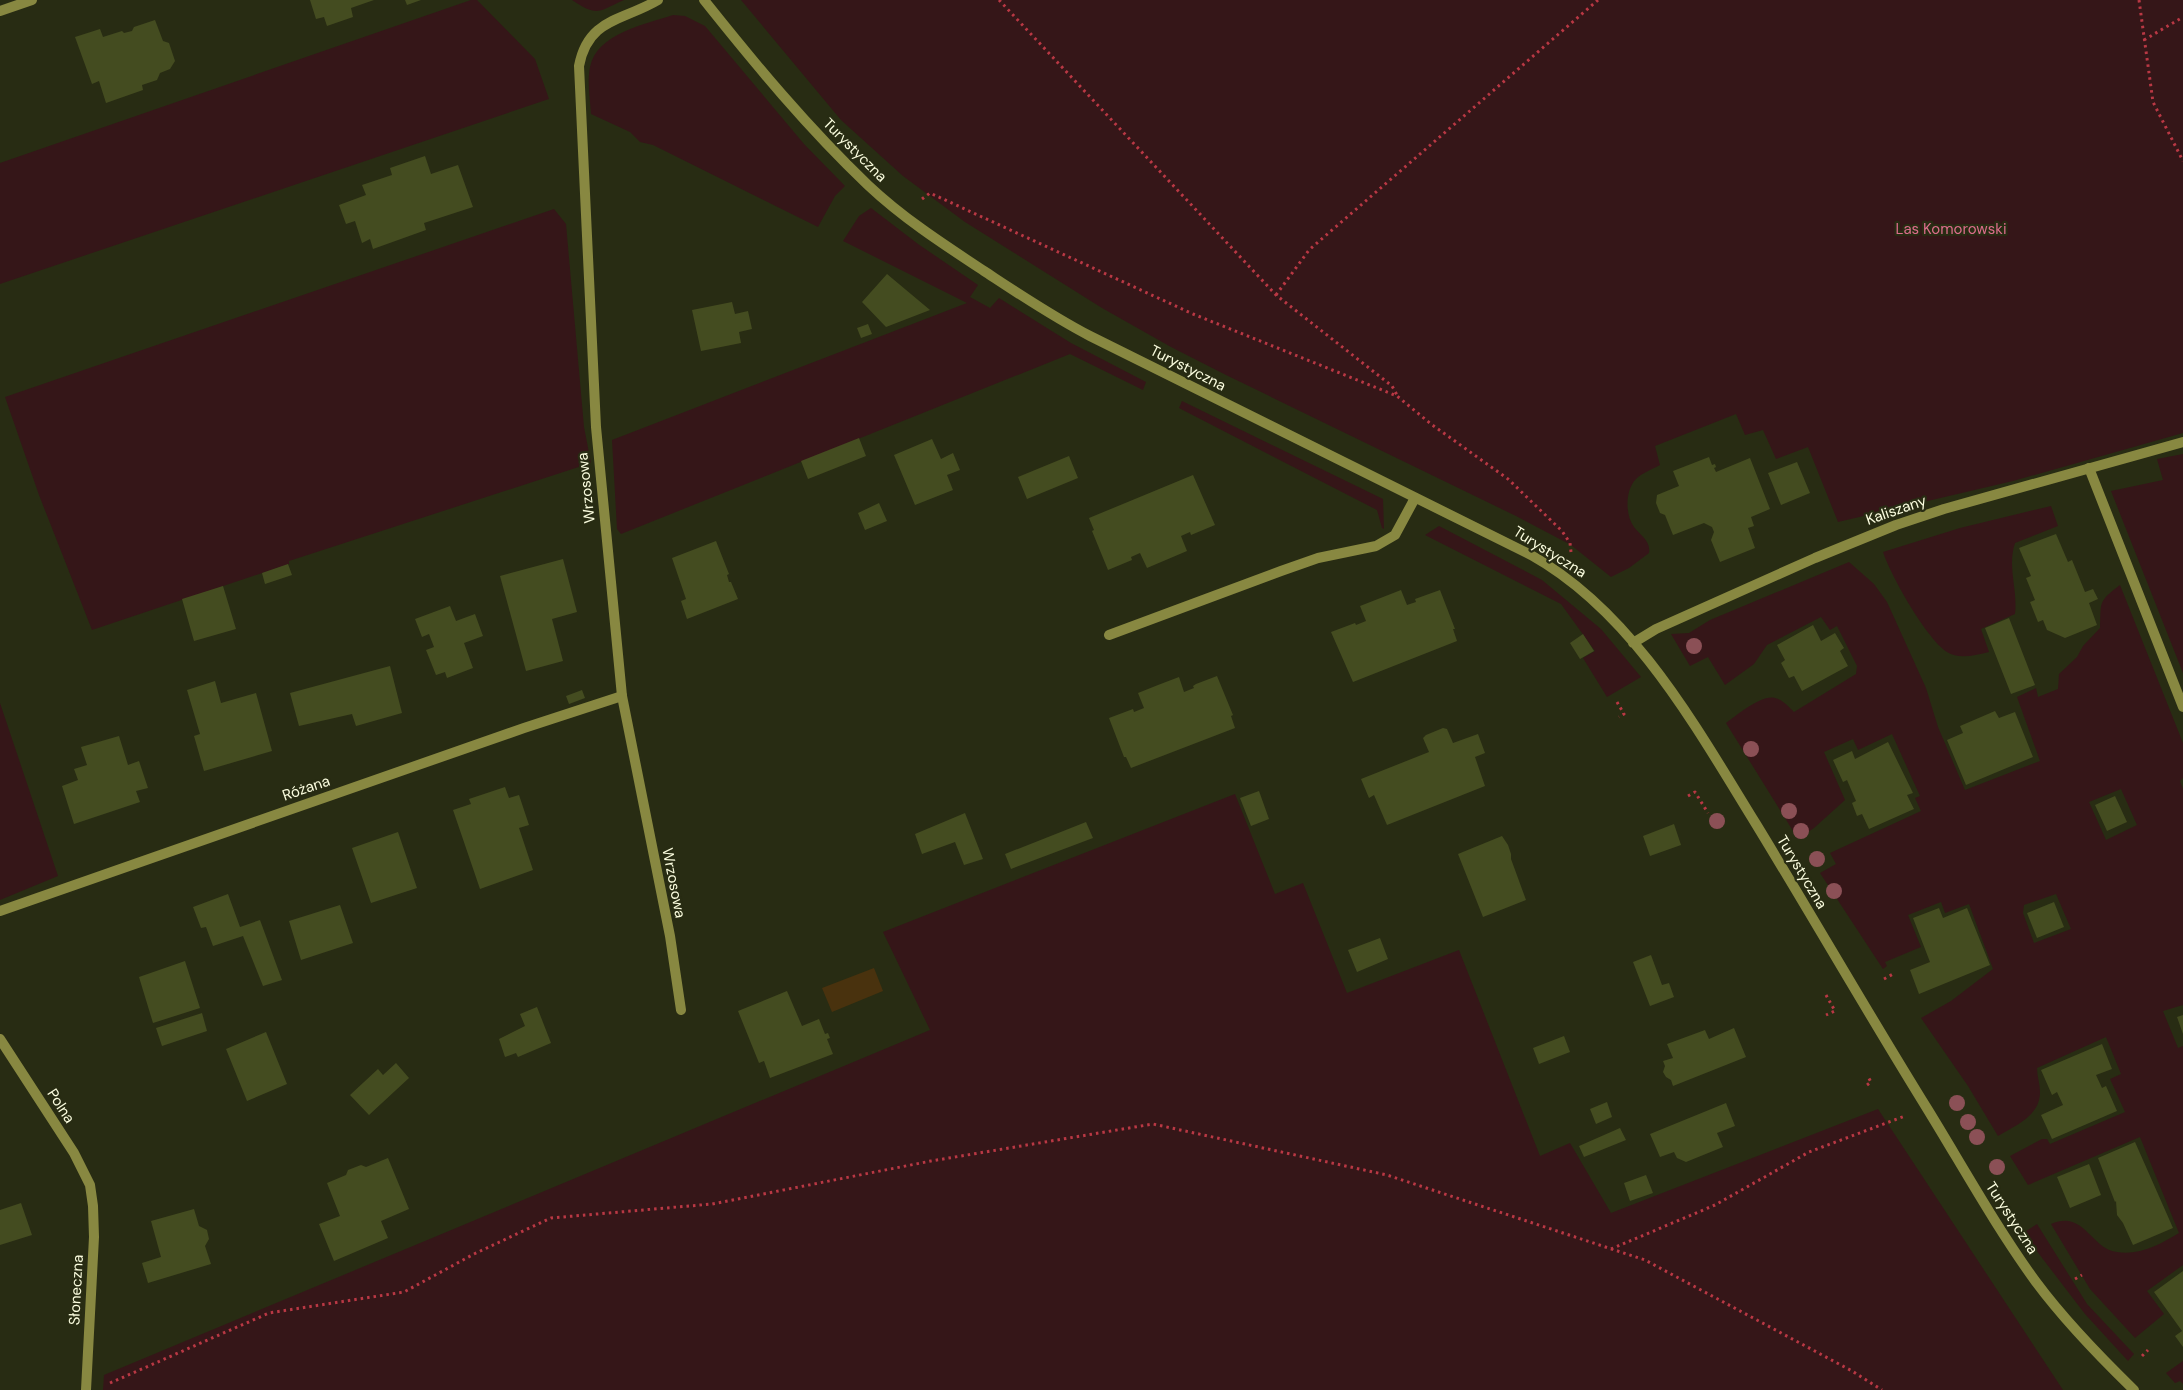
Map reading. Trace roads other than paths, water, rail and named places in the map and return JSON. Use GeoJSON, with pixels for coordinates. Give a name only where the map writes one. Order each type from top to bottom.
{"type":"FeatureCollection","features":[{"type":"Feature","properties":{"kind":"street"},"geometry":{"type":"LineString","coordinates":[[0,11],[32,0]]}},
{"type":"Feature","properties":{"kind":"street","name":"Wrzosowa"},"geometry":{"type":"LineString","coordinates":[[658,0],[606,24],[589,38],[584,46],[579,66],[579,83],[596,427],[622,696],[670,936],[681,1010]]}},
{"type":"Feature","properties":{"kind":"street","name":"Turystyczna"},"geometry":{"type":"LineString","coordinates":[[704,0],[797,113],[819,136],[887,202],[942,244],[1067,324],[1415,498],[1504,540],[1550,566],[1598,604],[1649,661],[1690,719],[1990,1212],[2037,1282],[2098,1354],[2134,1390]]}},
{"type":"Feature","properties":{"kind":"street","name":"Kaliszany"},"geometry":{"type":"LineString","coordinates":[[1633,642],[1656,629],[1853,541],[1944,509],[2183,442]]}},
{"type":"Feature","properties":{"kind":"street"},"geometry":{"type":"LineString","coordinates":[[2089,468],[2183,706]]}},
{"type":"Feature","properties":{"kind":"street"},"geometry":{"type":"LineString","coordinates":[[1109,635],[1281,570],[1318,558],[1376,546],[1395,535],[1415,498]]}},
{"type":"Feature","properties":{"kind":"street","name":"Różana"},"geometry":{"type":"LineString","coordinates":[[0,911],[524,728],[622,696]]}},
{"type":"Feature","properties":{"kind":"street","name":"Polna"},"geometry":{"type":"LineString","coordinates":[[0,1039],[74,1153],[87,1177],[91,1191]]}},
{"type":"Feature","properties":{"kind":"street","name":"Słoneczna"},"geometry":{"type":"LineString","coordinates":[[86,1390],[94,1237],[91,1191]]}},
{"type":"Feature","properties":{"kind":"park label","name":"Las Komorowski"},"geometry":{"type":"Point","coordinates":[1951,229]}}]}
